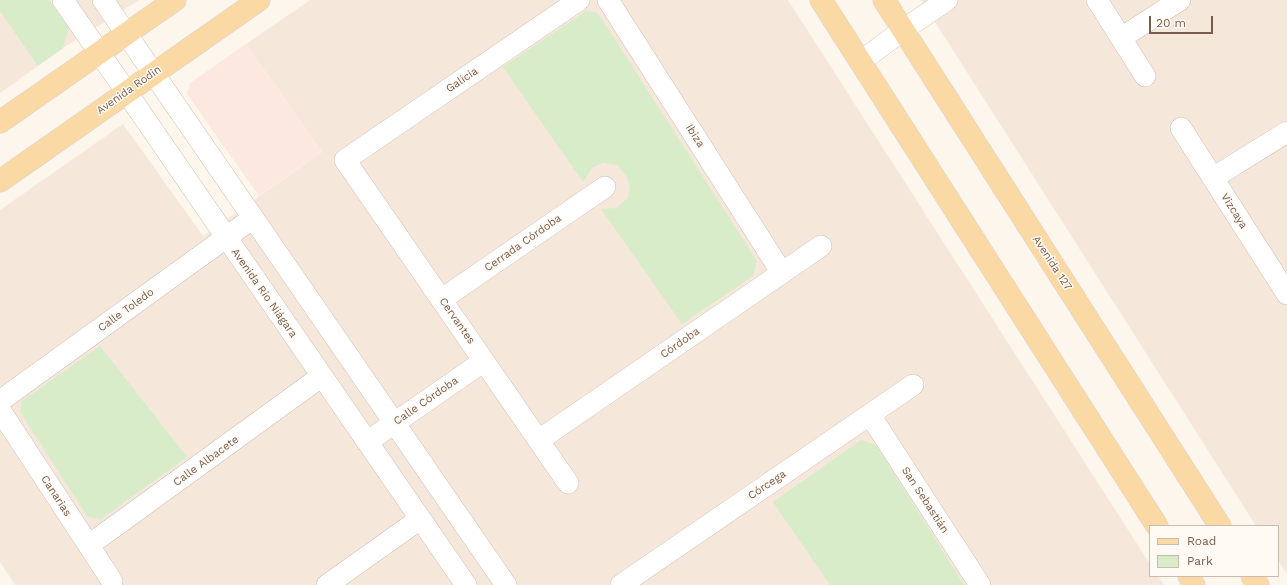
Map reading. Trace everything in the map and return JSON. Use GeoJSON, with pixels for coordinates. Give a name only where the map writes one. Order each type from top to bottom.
{"type":"FeatureCollection","features":[{"type":"Feature","properties":{"kind":"main road"},"geometry":{"type":"LineString","coordinates":[[0,122],[175,0]]}},
{"type":"Feature","properties":{"kind":"main road","name":"Avenida Rodin"},"geometry":{"type":"LineString","coordinates":[[0,181],[259,0]]}},
{"type":"Feature","properties":{"kind":"main road"},"geometry":{"type":"LineString","coordinates":[[820,0],[1156,525]]}},
{"type":"Feature","properties":{"kind":"main road","name":"Avenida 127"},"geometry":{"type":"LineString","coordinates":[[884,0],[1219,525]]}},
{"type":"Feature","properties":{"kind":"street","name":"Avenida Río Niágara"},"geometry":{"type":"LineString","coordinates":[[63,0],[466,585]]}},
{"type":"Feature","properties":{"kind":"street"},"geometry":{"type":"LineString","coordinates":[[103,0],[506,585]]}},
{"type":"Feature","properties":{"kind":"street","name":"Galicia"},"geometry":{"type":"LineString","coordinates":[[345,160],[579,0]]}},
{"type":"Feature","properties":{"kind":"street","name":"Ibiza"},"geometry":{"type":"LineString","coordinates":[[608,0],[782,273]]}},
{"type":"Feature","properties":{"kind":"street"},"geometry":{"type":"LineString","coordinates":[[860,62],[902,30],[947,0]]}},
{"type":"Feature","properties":{"kind":"street"},"geometry":{"type":"LineString","coordinates":[[1097,0],[1145,76]]}},
{"type":"Feature","properties":{"kind":"street"},"geometry":{"type":"LineString","coordinates":[[1121,38],[1180,0]]}},
{"type":"Feature","properties":{"kind":"street","name":"Vizcaya"},"geometry":{"type":"LineString","coordinates":[[1181,128],[1287,294]]}},
{"type":"Feature","properties":{"kind":"street"},"geometry":{"type":"LineString","coordinates":[[1213,178],[1287,132]]}},
{"type":"Feature","properties":{"kind":"street","name":"Cervantes"},"geometry":{"type":"LineString","coordinates":[[345,160],[568,483]]}},
{"type":"Feature","properties":{"kind":"street","name":"Cerrada Córdoba"},"geometry":{"type":"LineString","coordinates":[[442,299],[605,187]]}},
{"type":"Feature","properties":{"kind":"street","name":"Calle Toledo"},"geometry":{"type":"LineString","coordinates":[[0,401],[253,218]]}},
{"type":"Feature","properties":{"kind":"street","name":"Córdoba"},"geometry":{"type":"LineString","coordinates":[[539,440],[821,246]]}},
{"type":"Feature","properties":{"kind":"street","name":"Calle Córdoba"},"geometry":{"type":"LineString","coordinates":[[367,442],[484,361]]}},
{"type":"Feature","properties":{"kind":"street","name":"Calle Albacete"},"geometry":{"type":"LineString","coordinates":[[89,545],[322,376]]}},
{"type":"Feature","properties":{"kind":"street","name":"Córcega"},"geometry":{"type":"LineString","coordinates":[[632,582],[870,415],[914,386]]}},
{"type":"Feature","properties":{"kind":"street","name":"Canarias"},"geometry":{"type":"LineString","coordinates":[[0,410],[112,581]]}},
{"type":"Feature","properties":{"kind":"street","name":"San Sebastián"},"geometry":{"type":"LineString","coordinates":[[870,415],[980,585]]}},
{"type":"Feature","properties":{"kind":"street"},"geometry":{"type":"LineString","coordinates":[[327,585],[420,519]]}},
{"type":"Feature","properties":{"kind":"shaded area"},"geometry":{"type":"Polygon","coordinates":[[[0,0],[139,0],[63,48],[0,93],[0,0]]]}},
{"type":"Feature","properties":{"kind":"shaded area"},"geometry":{"type":"Polygon","coordinates":[[[310,0],[788,0],[1149,562],[1149,577],[1159,577],[1164,585],[15,585],[0,562],[0,210],[123,124],[203,236],[322,152],[246,44],[310,0]]]}},
{"type":"Feature","properties":{"kind":"shaded area"},"geometry":{"type":"Polygon","coordinates":[[[921,0],[1287,0],[1287,574],[1279,562],[1279,525],[1255,525],[921,0]]]}},
{"type":"Feature","properties":{"kind":"shaded area"},"geometry":{"type":"Polygon","coordinates":[[[246,44],[322,152],[259,196],[187,94],[190,83],[246,44]]]}},
{"type":"Feature","properties":{"kind":"green space"},"geometry":{"type":"Polygon","coordinates":[[[0,0],[49,0],[69,28],[63,48],[38,66],[0,11],[0,0]]]}},
{"type":"Feature","properties":{"kind":"green space"},"geometry":{"type":"Polygon","coordinates":[[[586,11],[598,13],[757,261],[753,276],[682,324],[601,209],[616,208],[628,198],[630,185],[625,174],[617,165],[603,163],[592,168],[583,182],[503,67],[586,11]]]}},
{"type":"Feature","properties":{"kind":"green space"},"geometry":{"type":"Polygon","coordinates":[[[100,346],[187,457],[101,519],[88,517],[20,412],[22,401],[100,346]]]}},
{"type":"Feature","properties":{"kind":"green space"},"geometry":{"type":"Polygon","coordinates":[[[861,440],[876,445],[964,585],[830,585],[773,502],[861,440]]]}}]}
